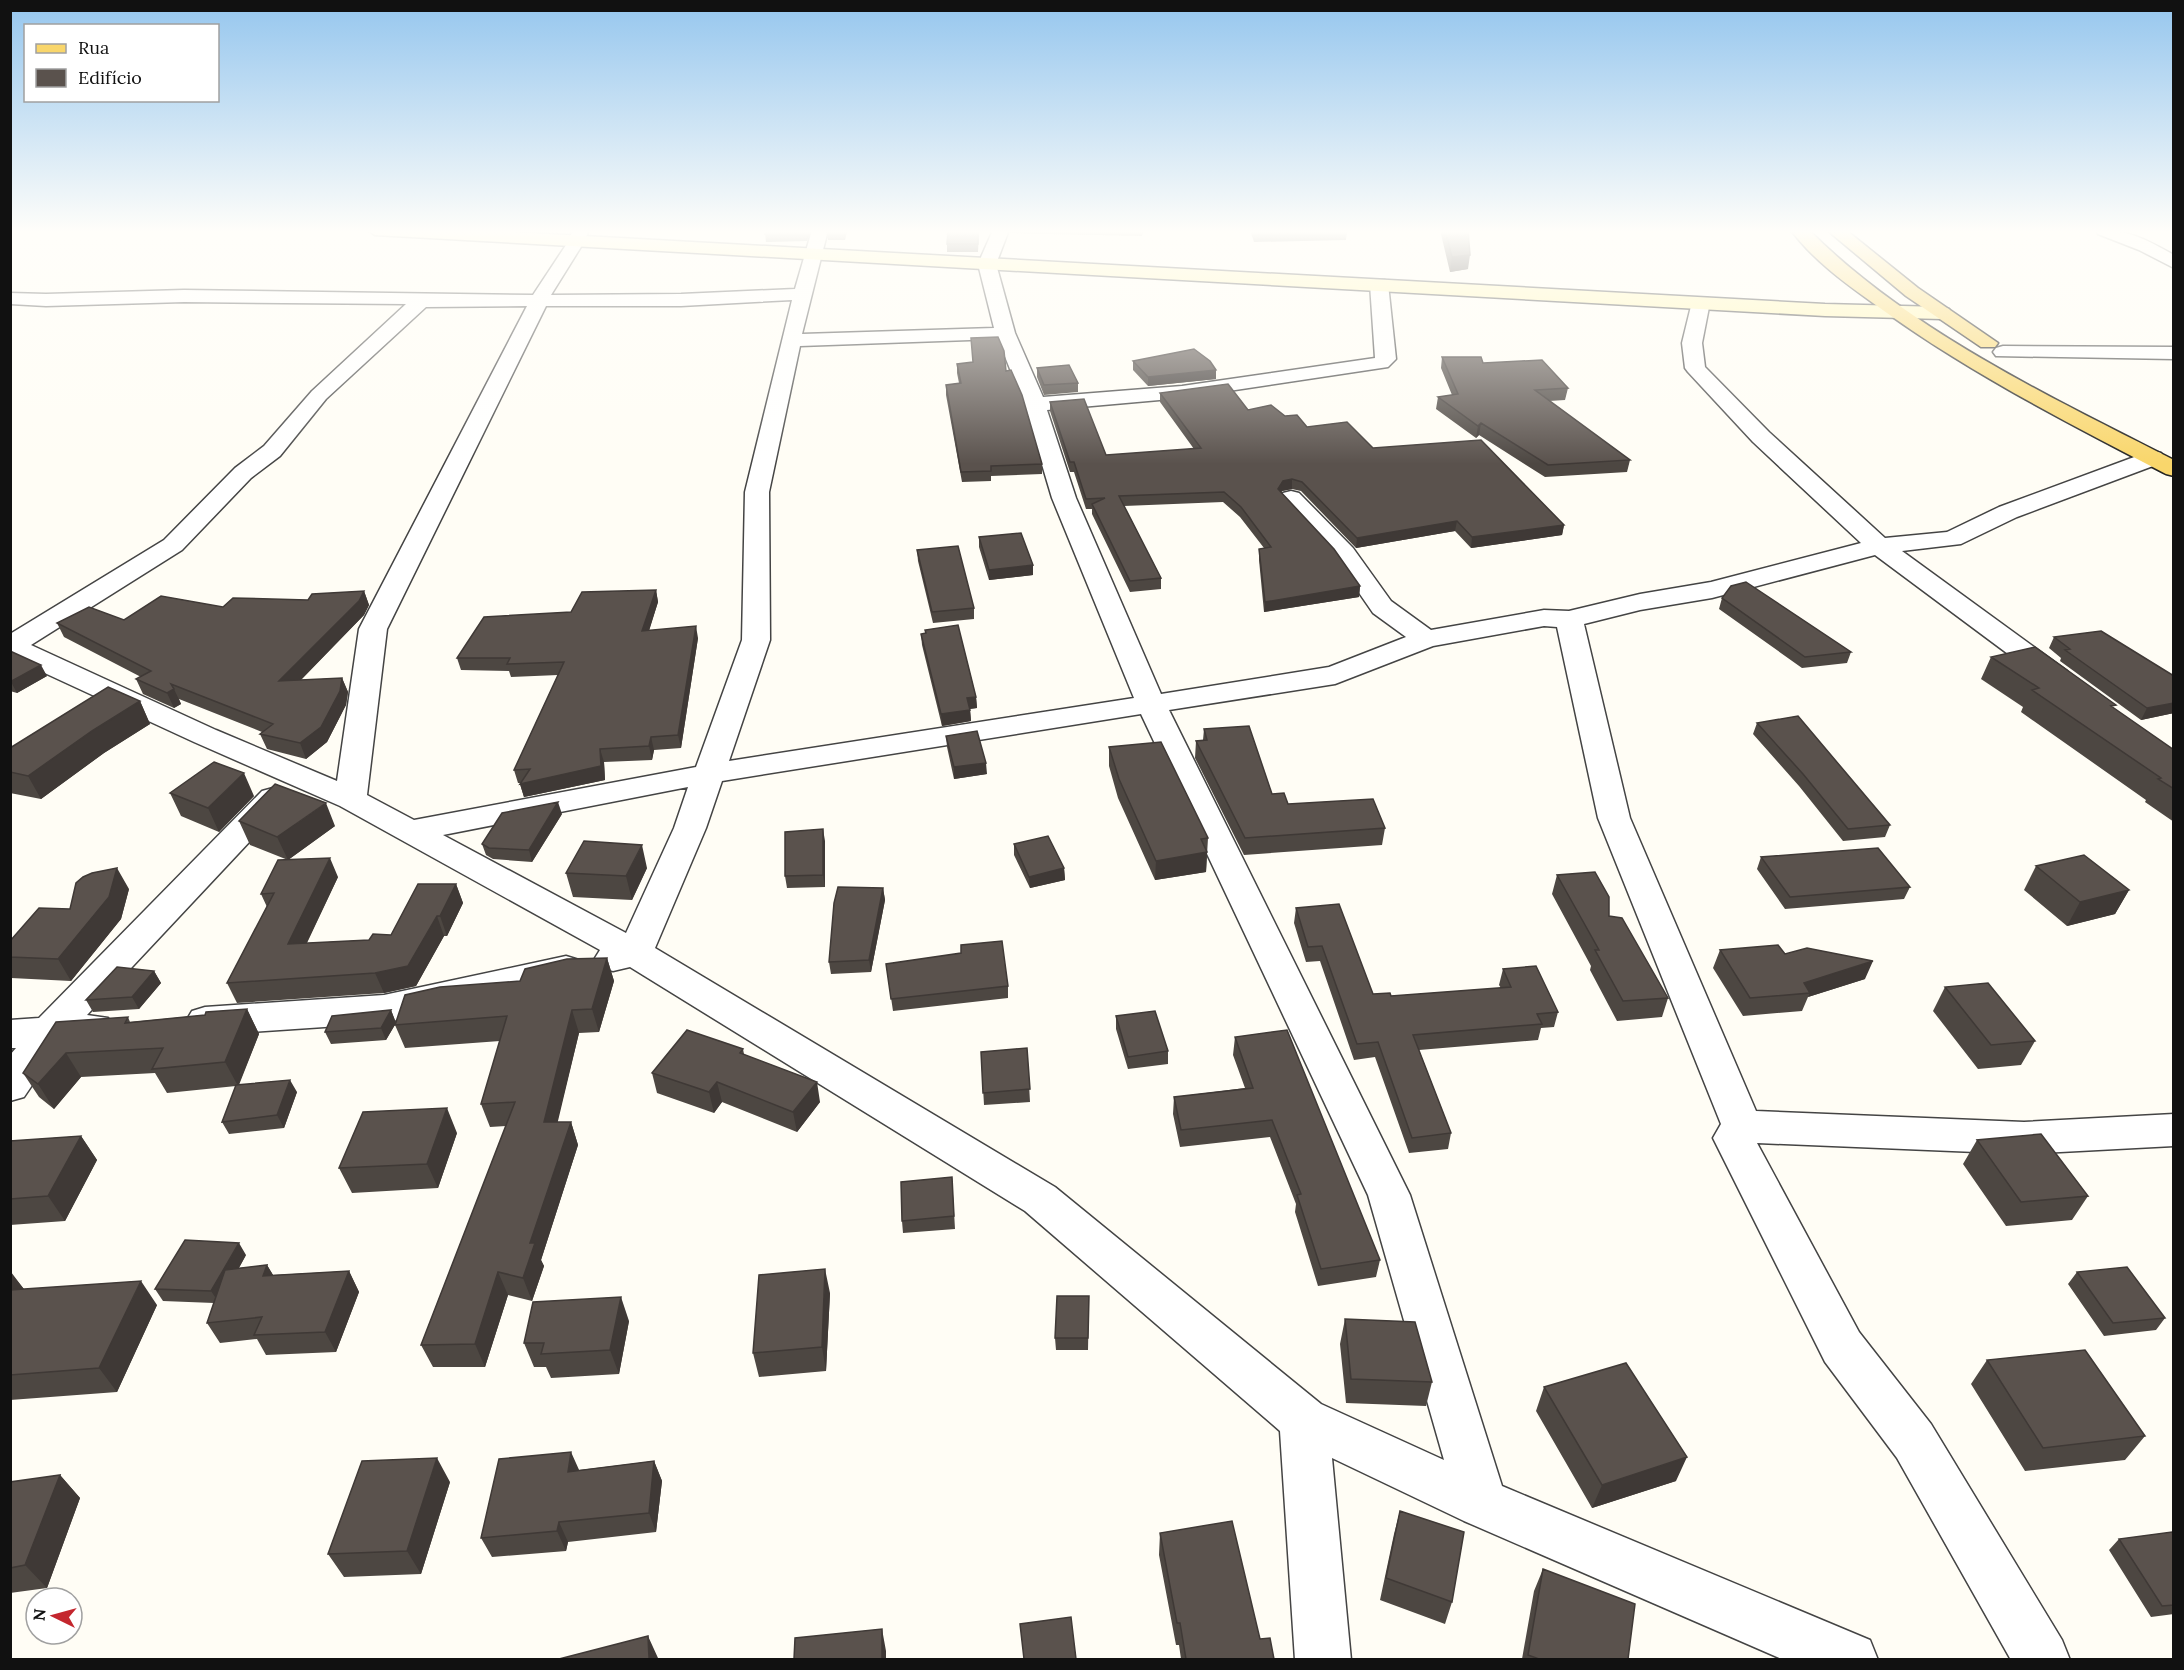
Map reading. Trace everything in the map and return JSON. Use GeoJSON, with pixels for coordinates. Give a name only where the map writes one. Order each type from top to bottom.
{"type":"FeatureCollection","features":[{"type":"Feature","properties":{"kind":"main road"},"geometry":{"type":"LineString","coordinates":[[1890,308],[2073,417],[2163,464]]}},
{"type":"Feature","properties":{"kind":"main road"},"geometry":{"type":"LineString","coordinates":[[1935,308],[2037,373]]}},
{"type":"Feature","properties":{"kind":"main road"},"geometry":{"type":"LineString","coordinates":[[2077,396],[2106,412]]}},
{"type":"Feature","properties":{"kind":"street"},"geometry":{"type":"LineString","coordinates":[[10,317],[29,308]]}},
{"type":"Feature","properties":{"kind":"street"},"geometry":{"type":"LineString","coordinates":[[10,646],[172,545],[243,473],[272,451],[319,394],[414,308]]}},
{"type":"Feature","properties":{"kind":"street"},"geometry":{"type":"LineString","coordinates":[[351,799],[373,629],[535,308]]}},
{"type":"Feature","properties":{"kind":"street"},"geometry":{"type":"LineString","coordinates":[[634,953],[690,828],[756,640],[757,492],[799,308]]}},
{"type":"Feature","properties":{"kind":"street"},"geometry":{"type":"LineString","coordinates":[[998,308],[1005,333],[1035,404],[1064,498],[1151,704],[1389,1195],[1482,1503]]}},
{"type":"Feature","properties":{"kind":"street"},"geometry":{"type":"LineString","coordinates":[[1035,404],[1182,392],[1381,363],[1386,359],[1381,308]]}},
{"type":"Feature","properties":{"kind":"street"},"geometry":{"type":"LineString","coordinates":[[1700,308],[1692,343],[1695,368],[1761,437],[1879,546],[2079,692]]}},
{"type":"Feature","properties":{"kind":"street"},"geometry":{"type":"LineString","coordinates":[[1817,308],[1942,313]]}},
{"type":"Feature","properties":{"kind":"street"},"geometry":{"type":"LineString","coordinates":[[791,340],[1005,333]]}},
{"type":"Feature","properties":{"kind":"street"},"geometry":{"type":"LineString","coordinates":[[2003,352],[2174,353]]}},
{"type":"Feature","properties":{"kind":"street"},"geometry":{"type":"LineString","coordinates":[[409,831],[709,774],[1335,675],[1426,639],[1544,618],[1569,620],[1640,602],[1712,590],[1879,546],[1952,539],[2008,512],[2163,464]]}},
{"type":"Feature","properties":{"kind":"street"},"geometry":{"type":"LineString","coordinates":[[1291,498],[1344,553],[1382,607],[1426,639]]}},
{"type":"Feature","properties":{"kind":"street"},"geometry":{"type":"LineString","coordinates":[[1569,620],[1614,818],[1742,1126]]}},
{"type":"Feature","properties":{"kind":"street"},"geometry":{"type":"LineString","coordinates":[[10,646],[351,799],[634,953],[1040,1199],[1304,1420],[1482,1503],[1850,1659]]}},
{"type":"Feature","properties":{"kind":"street"},"geometry":{"type":"LineString","coordinates":[[10,1086],[49,1031],[295,775]]}},
{"type":"Feature","properties":{"kind":"street"},"geometry":{"type":"LineString","coordinates":[[10,1034],[384,1009],[634,953]]}},
{"type":"Feature","properties":{"kind":"street"},"geometry":{"type":"LineString","coordinates":[[1742,1126],[2024,1138],[2174,1130]]}},
{"type":"Feature","properties":{"kind":"street"},"geometry":{"type":"LineString","coordinates":[[1742,1126],[1734,1138],[1842,1347],[1914,1441],[2042,1659]]}},
{"type":"Feature","properties":{"kind":"street"},"geometry":{"type":"LineString","coordinates":[[1304,1420],[1323,1659]]}},
{"type":"Feature","properties":{"kind":"building"},"geometry":{"type":"Polygon","coordinates":[[[998,337],[1004,351],[1006,371],[1011,370],[1022,395],[1042,464],[991,466],[991,471],[961,472],[946,385],[961,383],[957,364],[973,362],[971,338],[998,337]]]}},
{"type":"Feature","properties":{"kind":"building"},"geometry":{"type":"Polygon","coordinates":[[[1194,349],[1210,361],[1216,370],[1148,377],[1133,361],[1194,349]]]}},
{"type":"Feature","properties":{"kind":"building"},"geometry":{"type":"Polygon","coordinates":[[[1442,357],[1481,357],[1483,363],[1542,360],[1568,388],[1535,390],[1630,460],[1548,465],[1481,423],[1478,426],[1438,397],[1458,394],[1442,357]]]}},
{"type":"Feature","properties":{"kind":"building"},"geometry":{"type":"Polygon","coordinates":[[[1069,365],[1078,383],[1044,385],[1037,368],[1069,365]]]}},
{"type":"Feature","properties":{"kind":"building"},"geometry":{"type":"Polygon","coordinates":[[[1228,384],[1248,410],[1271,405],[1285,416],[1297,415],[1307,427],[1347,422],[1373,448],[1481,440],[1564,525],[1472,537],[1457,521],[1357,538],[1302,482],[1292,479],[1283,481],[1278,489],[1334,549],[1360,586],[1265,602],[1259,549],[1271,547],[1241,507],[1224,492],[1119,496],[1161,578],[1130,581],[1092,504],[1105,498],[1086,499],[1074,462],[1070,462],[1050,402],[1084,399],[1106,455],[1201,448],[1160,393],[1228,384]]]}},
{"type":"Feature","properties":{"kind":"building"},"geometry":{"type":"Polygon","coordinates":[[[1021,533],[1033,565],[989,570],[979,537],[1021,533]]]}},
{"type":"Feature","properties":{"kind":"building"},"geometry":{"type":"Polygon","coordinates":[[[958,546],[974,608],[932,612],[917,550],[958,546]]]}},
{"type":"Feature","properties":{"kind":"building"},"geometry":{"type":"Polygon","coordinates":[[[1746,582],[1851,652],[1805,657],[1722,598],[1731,586],[1746,582]]]}},
{"type":"Feature","properties":{"kind":"building"},"geometry":{"type":"Polygon","coordinates":[[[656,590],[642,631],[696,626],[678,735],[651,737],[649,746],[600,749],[601,766],[520,784],[530,769],[514,770],[564,662],[507,664],[510,658],[457,658],[484,617],[571,612],[582,592],[656,590]]]}},
{"type":"Feature","properties":{"kind":"building"},"geometry":{"type":"Polygon","coordinates":[[[364,591],[359,601],[279,681],[342,678],[340,691],[321,727],[300,743],[260,734],[273,724],[171,684],[174,689],[167,693],[136,679],[151,671],[57,623],[89,607],[124,620],[161,596],[223,607],[233,598],[308,600],[312,594],[364,591]]]}},
{"type":"Feature","properties":{"kind":"building"},"geometry":{"type":"Polygon","coordinates":[[[958,625],[976,697],[967,698],[970,710],[941,714],[921,634],[926,633],[925,630],[958,625]]]}},
{"type":"Feature","properties":{"kind":"building"},"geometry":{"type":"Polygon","coordinates":[[[2101,631],[2174,676],[2174,703],[2147,708],[2065,650],[2070,649],[2054,637],[2101,631]]]}},
{"type":"Feature","properties":{"kind":"building"},"geometry":{"type":"Polygon","coordinates":[[[2035,647],[2116,705],[2111,706],[2174,750],[2174,789],[2032,690],[2039,688],[1991,657],[2035,647]]]}},
{"type":"Feature","properties":{"kind":"building"},"geometry":{"type":"Polygon","coordinates":[[[10,651],[41,665],[10,682],[10,651]]]}},
{"type":"Feature","properties":{"kind":"building"},"geometry":{"type":"Polygon","coordinates":[[[108,687],[140,701],[28,776],[10,772],[10,748],[108,687]]]}},
{"type":"Feature","properties":{"kind":"building"},"geometry":{"type":"Polygon","coordinates":[[[1798,716],[1890,825],[1848,829],[1757,723],[1798,716]]]}},
{"type":"Feature","properties":{"kind":"building"},"geometry":{"type":"Polygon","coordinates":[[[1249,726],[1272,794],[1284,793],[1288,804],[1373,799],[1385,828],[1245,838],[1196,741],[1207,740],[1204,729],[1249,726]]]}},
{"type":"Feature","properties":{"kind":"building"},"geometry":{"type":"Polygon","coordinates":[[[977,731],[986,763],[954,767],[946,736],[977,731]]]}},
{"type":"Feature","properties":{"kind":"building"},"geometry":{"type":"Polygon","coordinates":[[[1161,742],[1208,838],[1201,839],[1207,852],[1156,861],[1119,779],[1109,747],[1161,742]]]}},
{"type":"Feature","properties":{"kind":"building"},"geometry":{"type":"Polygon","coordinates":[[[214,762],[244,773],[208,808],[170,793],[214,762]]]}},
{"type":"Feature","properties":{"kind":"building"},"geometry":{"type":"Polygon","coordinates":[[[275,784],[326,803],[277,837],[239,821],[275,784]]]}},
{"type":"Feature","properties":{"kind":"building"},"geometry":{"type":"Polygon","coordinates":[[[558,802],[529,850],[489,848],[482,844],[502,813],[558,802]]]}},
{"type":"Feature","properties":{"kind":"building"},"geometry":{"type":"Polygon","coordinates":[[[823,829],[823,875],[785,876],[785,832],[823,829]]]}},
{"type":"Feature","properties":{"kind":"building"},"geometry":{"type":"Polygon","coordinates":[[[1048,836],[1064,868],[1029,877],[1014,844],[1048,836]]]}},
{"type":"Feature","properties":{"kind":"building"},"geometry":{"type":"Polygon","coordinates":[[[584,841],[642,845],[626,876],[566,873],[584,841]]]}},
{"type":"Feature","properties":{"kind":"building"},"geometry":{"type":"Polygon","coordinates":[[[1878,848],[1910,887],[1790,897],[1761,857],[1878,848]]]}},
{"type":"Feature","properties":{"kind":"building"},"geometry":{"type":"Polygon","coordinates":[[[2084,855],[2129,890],[2080,902],[2036,866],[2084,855]]]}},
{"type":"Feature","properties":{"kind":"building"},"geometry":{"type":"Polygon","coordinates":[[[330,858],[288,944],[369,940],[373,934],[391,935],[418,884],[456,884],[440,916],[437,916],[408,966],[375,973],[227,983],[274,893],[261,894],[278,860],[330,858]]]}},
{"type":"Feature","properties":{"kind":"building"},"geometry":{"type":"Polygon","coordinates":[[[117,868],[109,897],[58,959],[10,957],[10,941],[39,908],[70,909],[76,883],[92,873],[117,868]]]}},
{"type":"Feature","properties":{"kind":"building"},"geometry":{"type":"Polygon","coordinates":[[[1595,872],[1609,897],[1609,916],[1622,918],[1668,998],[1623,1001],[1595,950],[1599,950],[1557,875],[1595,872]]]}},
{"type":"Feature","properties":{"kind":"building"},"geometry":{"type":"Polygon","coordinates":[[[838,887],[883,888],[869,960],[829,962],[834,903],[838,887]]]}},
{"type":"Feature","properties":{"kind":"building"},"geometry":{"type":"Polygon","coordinates":[[[1339,904],[1373,994],[1390,993],[1391,996],[1511,987],[1503,969],[1536,966],[1558,1012],[1537,1014],[1542,1024],[1413,1035],[1451,1133],[1412,1138],[1378,1042],[1357,1044],[1322,946],[1308,947],[1296,908],[1339,904]]]}},
{"type":"Feature","properties":{"kind":"building"},"geometry":{"type":"Polygon","coordinates":[[[1002,941],[1008,986],[891,999],[886,964],[961,953],[961,945],[1002,941]]]}},
{"type":"Feature","properties":{"kind":"building"},"geometry":{"type":"Polygon","coordinates":[[[1778,945],[1785,954],[1807,948],[1873,961],[1804,983],[1810,993],[1750,998],[1720,950],[1778,945]]]}},
{"type":"Feature","properties":{"kind":"building"},"geometry":{"type":"Polygon","coordinates":[[[607,958],[592,1009],[572,1010],[544,1122],[571,1122],[530,1243],[535,1243],[523,1278],[498,1272],[475,1344],[421,1345],[515,1102],[481,1104],[507,1016],[395,1025],[405,995],[440,987],[520,981],[525,969],[567,959],[607,958]]]}},
{"type":"Feature","properties":{"kind":"building"},"geometry":{"type":"Polygon","coordinates":[[[117,967],[154,971],[132,997],[86,1000],[117,967]]]}},
{"type":"Feature","properties":{"kind":"building"},"geometry":{"type":"Polygon","coordinates":[[[1988,983],[2035,1041],[1991,1045],[1945,987],[1988,983]]]}},
{"type":"Feature","properties":{"kind":"building"},"geometry":{"type":"Polygon","coordinates":[[[247,1009],[225,1062],[152,1069],[163,1048],[66,1053],[38,1084],[23,1073],[56,1022],[128,1017],[125,1023],[247,1009]]]}},
{"type":"Feature","properties":{"kind":"building"},"geometry":{"type":"Polygon","coordinates":[[[391,1010],[381,1028],[325,1032],[332,1016],[391,1010]]]}},
{"type":"Feature","properties":{"kind":"building"},"geometry":{"type":"Polygon","coordinates":[[[1155,1011],[1168,1051],[1128,1057],[1116,1016],[1155,1011]]]}},
{"type":"Feature","properties":{"kind":"building"},"geometry":{"type":"Polygon","coordinates":[[[687,1030],[743,1049],[740,1053],[817,1082],[793,1112],[717,1082],[709,1092],[652,1073],[687,1030]]]}},
{"type":"Feature","properties":{"kind":"building"},"geometry":{"type":"Polygon","coordinates":[[[1287,1030],[1380,1260],[1321,1269],[1297,1195],[1301,1194],[1272,1120],[1181,1130],[1174,1097],[1253,1088],[1235,1037],[1287,1030]]]}},
{"type":"Feature","properties":{"kind":"building"},"geometry":{"type":"Polygon","coordinates":[[[1027,1048],[1030,1089],[983,1093],[981,1052],[1027,1048]]]}},
{"type":"Feature","properties":{"kind":"building"},"geometry":{"type":"Polygon","coordinates":[[[290,1080],[277,1115],[222,1122],[236,1085],[290,1080]]]}},
{"type":"Feature","properties":{"kind":"building"},"geometry":{"type":"Polygon","coordinates":[[[447,1108],[427,1164],[339,1168],[363,1112],[447,1108]]]}},
{"type":"Feature","properties":{"kind":"building"},"geometry":{"type":"Polygon","coordinates":[[[2041,1134],[2088,1196],[2021,1202],[1977,1140],[2041,1134]]]}},
{"type":"Feature","properties":{"kind":"building"},"geometry":{"type":"Polygon","coordinates":[[[81,1136],[48,1196],[10,1199],[10,1141],[81,1136]]]}},
{"type":"Feature","properties":{"kind":"building"},"geometry":{"type":"Polygon","coordinates":[[[952,1177],[954,1216],[902,1221],[901,1182],[952,1177]]]}},
{"type":"Feature","properties":{"kind":"building"},"geometry":{"type":"Polygon","coordinates":[[[185,1240],[239,1243],[211,1291],[155,1289],[185,1240]]]}},
{"type":"Feature","properties":{"kind":"building"},"geometry":{"type":"Polygon","coordinates":[[[267,1265],[263,1276],[349,1271],[325,1332],[254,1335],[262,1317],[207,1323],[225,1270],[267,1265]]]}},
{"type":"Feature","properties":{"kind":"building"},"geometry":{"type":"Polygon","coordinates":[[[2127,1267],[2165,1318],[2113,1323],[2077,1272],[2127,1267]]]}},
{"type":"Feature","properties":{"kind":"building"},"geometry":{"type":"Polygon","coordinates":[[[825,1269],[822,1347],[753,1353],[759,1275],[825,1269]]]}},
{"type":"Feature","properties":{"kind":"building"},"geometry":{"type":"Polygon","coordinates":[[[141,1281],[99,1368],[10,1375],[10,1290],[141,1281]]]}},
{"type":"Feature","properties":{"kind":"building"},"geometry":{"type":"Polygon","coordinates":[[[1057,1296],[1089,1296],[1088,1338],[1055,1338],[1057,1296]]]}},
{"type":"Feature","properties":{"kind":"building"},"geometry":{"type":"Polygon","coordinates":[[[621,1297],[610,1350],[541,1354],[544,1343],[524,1343],[533,1302],[621,1297]]]}},
{"type":"Feature","properties":{"kind":"building"},"geometry":{"type":"Polygon","coordinates":[[[1345,1319],[1415,1322],[1432,1382],[1351,1379],[1345,1319]]]}},
{"type":"Feature","properties":{"kind":"building"},"geometry":{"type":"Polygon","coordinates":[[[2085,1350],[2145,1436],[2043,1448],[1987,1360],[2085,1350]]]}},
{"type":"Feature","properties":{"kind":"building"},"geometry":{"type":"Polygon","coordinates":[[[1626,1363],[1687,1457],[1602,1485],[1544,1387],[1626,1363]]]}},
{"type":"Feature","properties":{"kind":"building"},"geometry":{"type":"Polygon","coordinates":[[[571,1452],[568,1472],[654,1461],[649,1513],[559,1522],[557,1531],[481,1538],[499,1459],[571,1452]]]}},
{"type":"Feature","properties":{"kind":"building"},"geometry":{"type":"Polygon","coordinates":[[[437,1458],[407,1551],[328,1554],[362,1461],[437,1458]]]}},
{"type":"Feature","properties":{"kind":"building"},"geometry":{"type":"Polygon","coordinates":[[[60,1475],[25,1565],[10,1568],[10,1482],[60,1475]]]}},
{"type":"Feature","properties":{"kind":"building"},"geometry":{"type":"Polygon","coordinates":[[[1400,1511],[1464,1532],[1452,1602],[1386,1578],[1400,1511]]]}},
{"type":"Feature","properties":{"kind":"building"},"geometry":{"type":"Polygon","coordinates":[[[1232,1521],[1260,1639],[1270,1638],[1274,1659],[1186,1659],[1160,1533],[1232,1521]]]}},
{"type":"Feature","properties":{"kind":"building"},"geometry":{"type":"Polygon","coordinates":[[[2172,1532],[2174,1535],[2174,1605],[2162,1606],[2119,1539],[2172,1532]]]}},
{"type":"Feature","properties":{"kind":"building"},"geometry":{"type":"Polygon","coordinates":[[[1543,1569],[1635,1604],[1628,1659],[1539,1659],[1528,1655],[1543,1569]]]}},
{"type":"Feature","properties":{"kind":"building"},"geometry":{"type":"Polygon","coordinates":[[[1071,1617],[1076,1659],[1024,1659],[1020,1624],[1071,1617]]]}},
{"type":"Feature","properties":{"kind":"building"},"geometry":{"type":"Polygon","coordinates":[[[882,1629],[882,1659],[794,1659],[795,1638],[882,1629]]]}},
{"type":"Feature","properties":{"kind":"building"},"geometry":{"type":"Polygon","coordinates":[[[648,1636],[649,1659],[559,1659],[648,1636]]]}}]}
